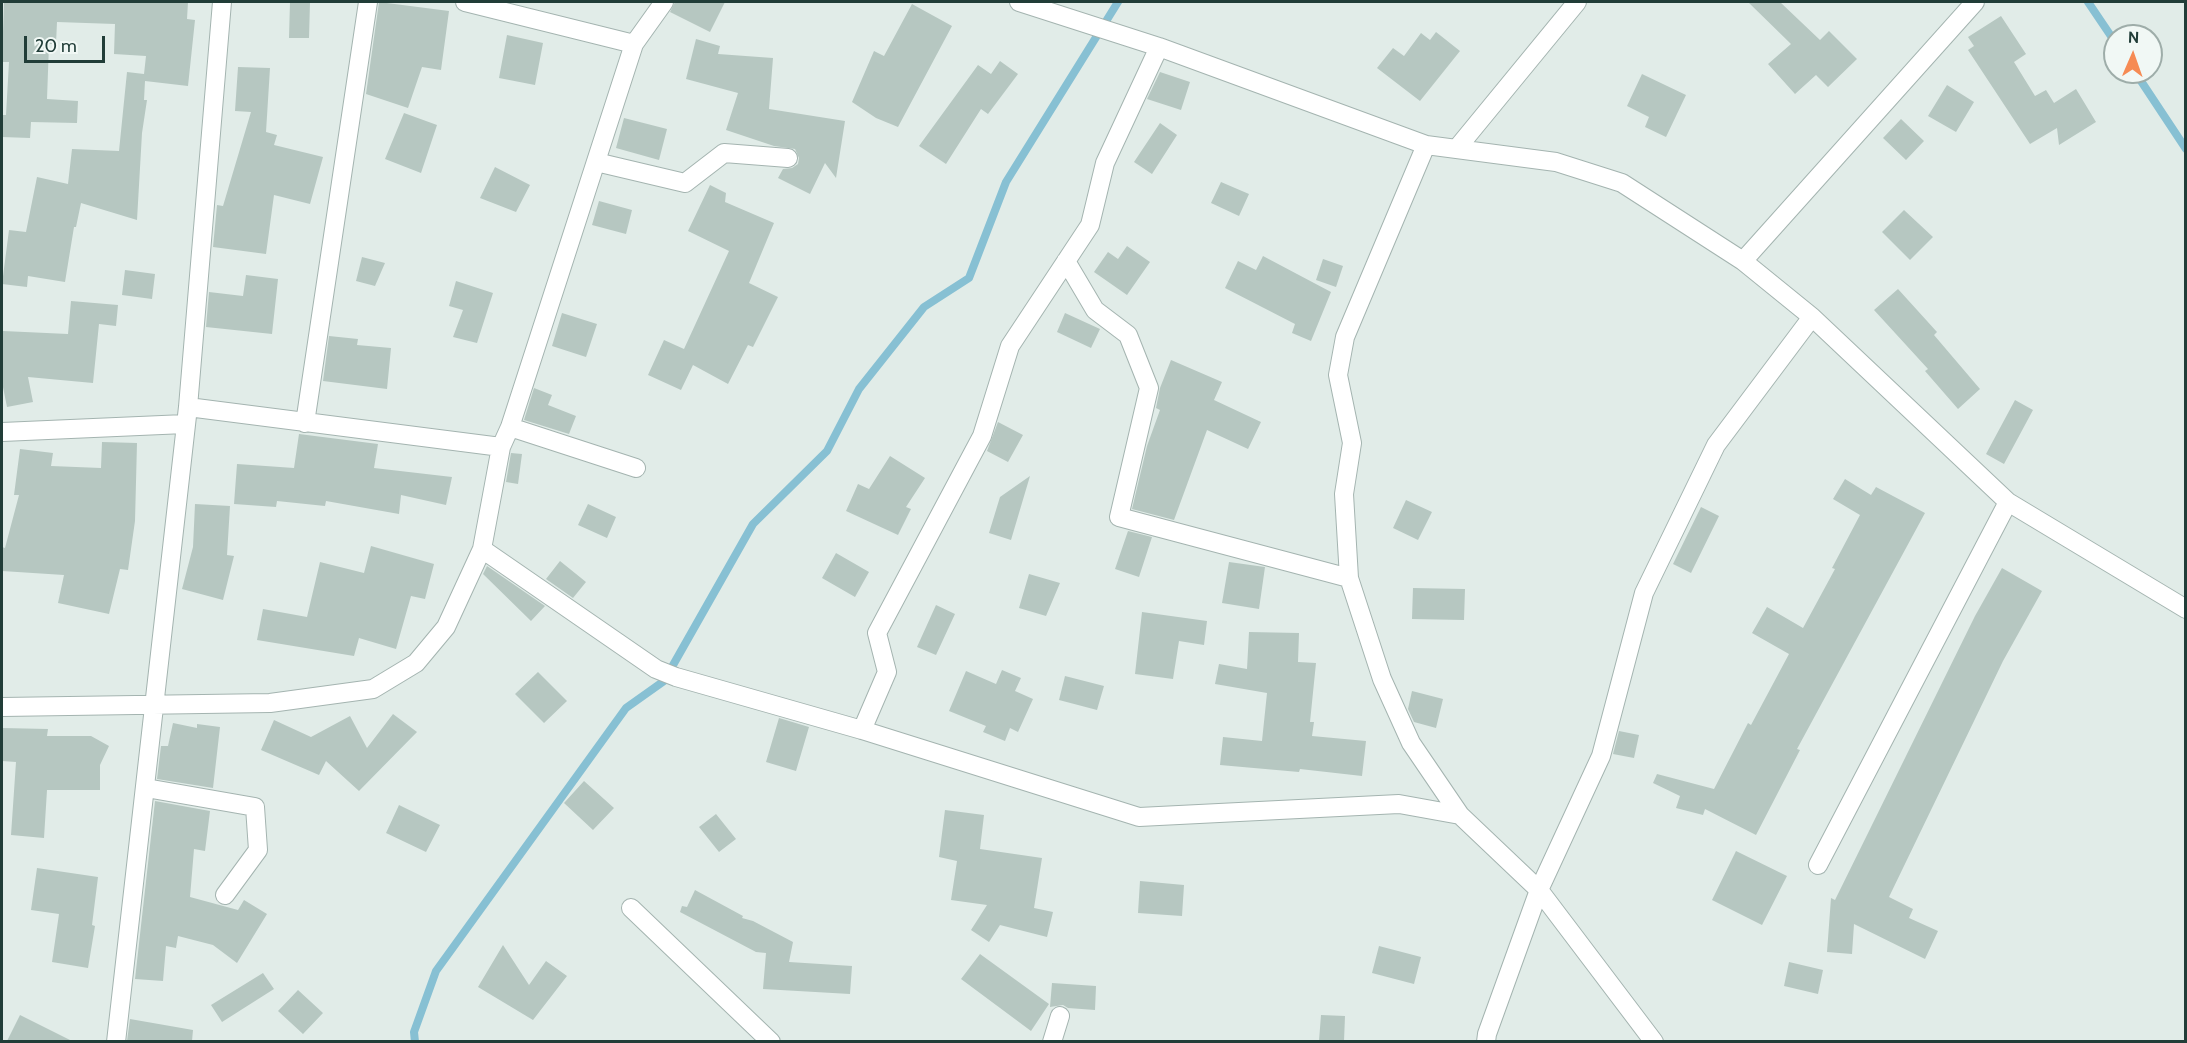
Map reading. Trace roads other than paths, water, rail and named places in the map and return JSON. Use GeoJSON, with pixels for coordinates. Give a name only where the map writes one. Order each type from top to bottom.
{"type":"FeatureCollection","features":[{"type":"Feature","properties":{"kind":"street"},"geometry":{"type":"LineString","coordinates":[[116,1041],[146,789],[186,415],[222,2]]}},
{"type":"Feature","properties":{"kind":"street"},"geometry":{"type":"LineString","coordinates":[[305,423],[369,2]]}},
{"type":"Feature","properties":{"kind":"street"},"geometry":{"type":"LineString","coordinates":[[465,2],[634,44]]}},
{"type":"Feature","properties":{"kind":"street"},"geometry":{"type":"LineString","coordinates":[[2,707],[270,703],[373,689],[416,663],[446,627],[482,549],[501,447],[510,427],[634,44],[663,2]]}},
{"type":"Feature","properties":{"kind":"street"},"geometry":{"type":"LineString","coordinates":[[1019,2],[1159,47],[1426,144],[1556,162],[1622,183],[1743,261],[1812,317],[2008,502],[2186,609]]}},
{"type":"Feature","properties":{"kind":"street"},"geometry":{"type":"LineString","coordinates":[[1458,147],[1577,2]]}},
{"type":"Feature","properties":{"kind":"street"},"geometry":{"type":"LineString","coordinates":[[1743,261],[1975,2]]}},
{"type":"Feature","properties":{"kind":"street"},"geometry":{"type":"LineString","coordinates":[[862,730],[887,672],[877,633],[982,436],[1010,346],[1090,225],[1105,163],[1159,47]]}},
{"type":"Feature","properties":{"kind":"street"},"geometry":{"type":"LineString","coordinates":[[1426,144],[1346,337],[1338,375],[1352,443],[1344,495],[1349,578],[1382,679],[1411,743],[1460,815],[1539,890],[1654,1041]]}},
{"type":"Feature","properties":{"kind":"street"},"geometry":{"type":"LineString","coordinates":[[596,162],[685,183],[724,153],[788,158]]}},
{"type":"Feature","properties":{"kind":"street"},"geometry":{"type":"LineString","coordinates":[[1066,261],[1095,310],[1128,335],[1149,388],[1119,517],[1349,578]]}},
{"type":"Feature","properties":{"kind":"street"},"geometry":{"type":"LineString","coordinates":[[1486,1041],[1539,890],[1601,756],[1644,593],[1716,445],[1812,317]]}},
{"type":"Feature","properties":{"kind":"street"},"geometry":{"type":"LineString","coordinates":[[2,432],[186,415],[305,423],[501,447]]}},
{"type":"Feature","properties":{"kind":"street"},"geometry":{"type":"LineString","coordinates":[[510,427],[636,468]]}},
{"type":"Feature","properties":{"kind":"street"},"geometry":{"type":"LineString","coordinates":[[1818,865],[2008,502]]}},
{"type":"Feature","properties":{"kind":"street"},"geometry":{"type":"LineString","coordinates":[[482,549],[656,669],[676,677],[862,730],[1139,817],[1399,804],[1460,815]]}},
{"type":"Feature","properties":{"kind":"street"},"geometry":{"type":"LineString","coordinates":[[146,789],[255,807],[258,850],[225,896]]}},
{"type":"Feature","properties":{"kind":"street"},"geometry":{"type":"LineString","coordinates":[[631,908],[771,1041]]}},
{"type":"Feature","properties":{"kind":"street"},"geometry":{"type":"LineString","coordinates":[[1052,1041],[1060,1016]]}},
{"type":"Feature","properties":{"kind":"waterway"},"geometry":{"type":"LineString","coordinates":[[415,1042],[414,1032],[436,971],[626,708],[664,681],[753,524],[827,451],[859,389],[924,307],[969,278],[1006,182],[1118,2]]}},
{"type":"Feature","properties":{"kind":"waterway"},"geometry":{"type":"LineString","coordinates":[[2088,2],[2103,24]]}},
{"type":"Feature","properties":{"kind":"waterway"},"geometry":{"type":"LineString","coordinates":[[2143,84],[2186,149]]}}]}
